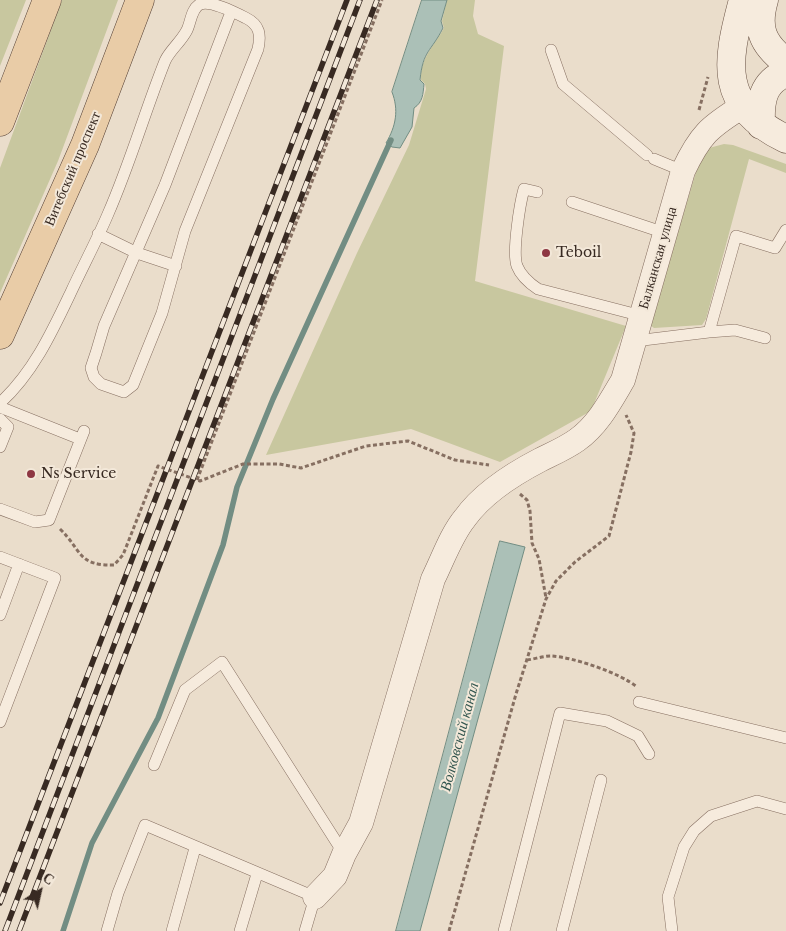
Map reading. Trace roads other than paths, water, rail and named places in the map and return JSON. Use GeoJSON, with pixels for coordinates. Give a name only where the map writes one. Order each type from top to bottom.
{"type":"FeatureCollection","features":[{"type":"Feature","properties":{"kind":"main road"},"geometry":{"type":"LineString","coordinates":[[0,122],[47,0]]}},
{"type":"Feature","properties":{"kind":"main road","name":"Витебский проспект"},"geometry":{"type":"LineString","coordinates":[[0,335],[85,145],[140,0]]}},
{"type":"Feature","properties":{"kind":"street"},"geometry":{"type":"LineString","coordinates":[[742,0],[730,63],[736,93],[752,116],[786,139]]}},
{"type":"Feature","properties":{"kind":"street"},"geometry":{"type":"LineString","coordinates":[[764,0],[760,19],[764,38],[786,62]]}},
{"type":"Feature","properties":{"kind":"street"},"geometry":{"type":"LineString","coordinates":[[752,116],[760,105],[764,91],[772,80],[786,73]]}},
{"type":"Feature","properties":{"kind":"street","name":"Балканская улица"},"geometry":{"type":"LineString","coordinates":[[315,897],[335,876],[344,854],[362,823],[433,579],[465,517],[507,479],[576,441],[593,426],[618,388],[635,340],[683,171],[695,146],[708,129],[752,116]]}},
{"type":"Feature","properties":{"kind":"lane"},"geometry":{"type":"LineString","coordinates":[[0,403],[15,390],[49,337],[108,214],[166,58],[186,31],[198,5],[205,2],[231,12],[253,22],[258,29],[260,38],[255,56],[185,231],[162,313],[133,385],[124,392],[112,389],[94,377],[92,368],[104,326],[165,185],[231,12]]}},
{"type":"Feature","properties":{"kind":"lane"},"geometry":{"type":"LineString","coordinates":[[551,50],[563,84],[651,157],[683,171]]}},
{"type":"Feature","properties":{"kind":"lane"},"geometry":{"type":"LineString","coordinates":[[537,192],[524,188],[518,210],[517,265],[527,281],[538,289],[642,316]]}},
{"type":"Feature","properties":{"kind":"lane"},"geometry":{"type":"LineString","coordinates":[[572,202],[665,233]]}},
{"type":"Feature","properties":{"kind":"lane"},"geometry":{"type":"LineString","coordinates":[[709,332],[736,236],[775,248],[786,230]]}},
{"type":"Feature","properties":{"kind":"lane"},"geometry":{"type":"LineString","coordinates":[[98,234],[137,253],[176,266]]}},
{"type":"Feature","properties":{"kind":"lane"},"geometry":{"type":"LineString","coordinates":[[635,340],[735,330],[766,338]]}},
{"type":"Feature","properties":{"kind":"lane"},"geometry":{"type":"LineString","coordinates":[[0,407],[82,435],[49,520],[35,522],[0,509]]}},
{"type":"Feature","properties":{"kind":"lane"},"geometry":{"type":"LineString","coordinates":[[0,447],[4,423],[14,412]]}},
{"type":"Feature","properties":{"kind":"lane"},"geometry":{"type":"LineString","coordinates":[[0,556],[55,578],[0,722]]}},
{"type":"Feature","properties":{"kind":"lane"},"geometry":{"type":"LineString","coordinates":[[0,615],[19,564]]}},
{"type":"Feature","properties":{"kind":"lane"},"geometry":{"type":"LineString","coordinates":[[154,765],[185,690],[222,662],[344,854]]}},
{"type":"Feature","properties":{"kind":"lane"},"geometry":{"type":"LineString","coordinates":[[639,702],[786,738]]}},
{"type":"Feature","properties":{"kind":"lane"},"geometry":{"type":"LineString","coordinates":[[504,931],[560,713],[607,721],[638,736],[649,754]]}},
{"type":"Feature","properties":{"kind":"lane"},"geometry":{"type":"LineString","coordinates":[[562,931],[601,780]]}},
{"type":"Feature","properties":{"kind":"lane"},"geometry":{"type":"LineString","coordinates":[[672,931],[668,897],[684,847],[694,831],[711,816],[757,801],[786,809]]}},
{"type":"Feature","properties":{"kind":"lane"},"geometry":{"type":"LineString","coordinates":[[107,931],[118,893],[145,825],[195,848],[315,897],[305,931]]}},
{"type":"Feature","properties":{"kind":"lane"},"geometry":{"type":"LineString","coordinates":[[172,931],[195,848]]}},
{"type":"Feature","properties":{"kind":"lane"},"geometry":{"type":"LineString","coordinates":[[240,931],[257,874]]}},
{"type":"Feature","properties":{"kind":"water"},"geometry":{"type":"Polygon","coordinates":[[[422,0],[447,0],[441,21],[443,28],[423,63],[420,80],[424,84],[423,94],[421,100],[414,108],[412,127],[400,148],[392,147],[386,143],[392,130],[396,112],[392,92],[422,0]]]}},
{"type":"Feature","properties":{"kind":"water","name":"Волковский канал"},"geometry":{"type":"Polygon","coordinates":[[[500,541],[525,547],[420,931],[396,931],[500,541]]]}},
{"type":"Feature","properties":{"kind":"waterway"},"geometry":{"type":"LineString","coordinates":[[63,931],[92,843],[158,718],[223,545],[237,487],[273,399],[391,140]]}},
{"type":"Feature","properties":{"kind":"railway"},"geometry":{"type":"LineString","coordinates":[[0,903],[347,0]]}},
{"type":"Feature","properties":{"kind":"railway"},"geometry":{"type":"LineString","coordinates":[[5,931],[360,0]]}},
{"type":"Feature","properties":{"kind":"railway"},"geometry":{"type":"LineString","coordinates":[[19,931],[377,0]]}},
{"type":"Feature","properties":{"kind":"place","name":"Teboil"},"geometry":{"type":"Point","coordinates":[546,253]}},
{"type":"Feature","properties":{"kind":"place","name":"Ns Service"},"geometry":{"type":"Point","coordinates":[31,474]}}]}
